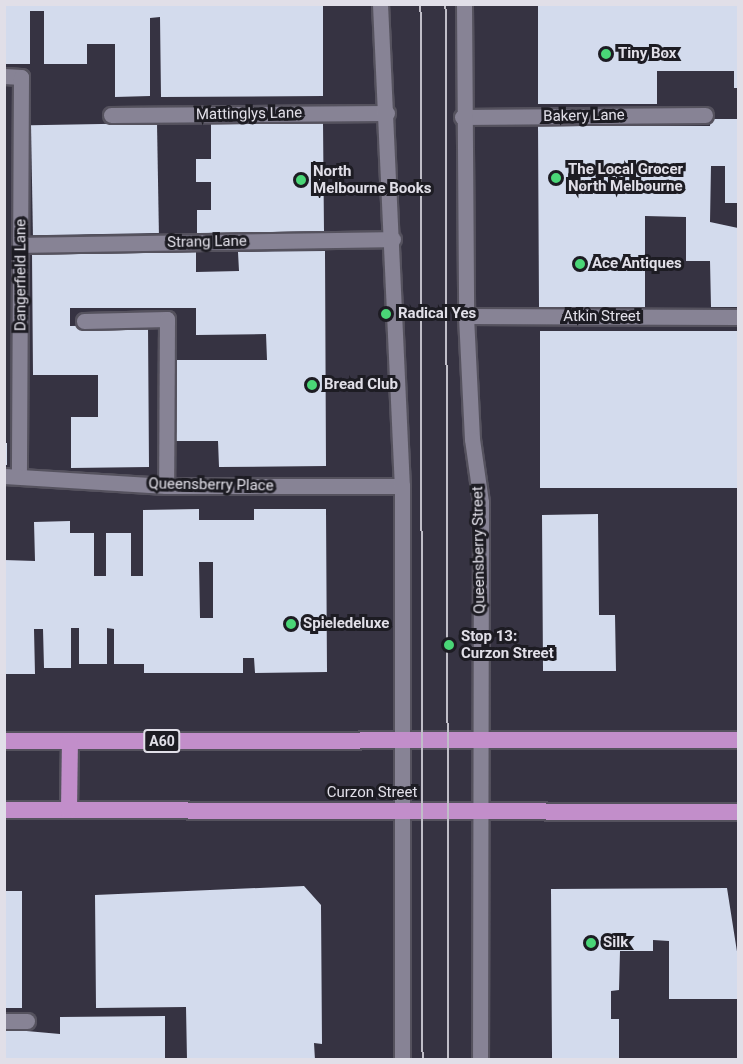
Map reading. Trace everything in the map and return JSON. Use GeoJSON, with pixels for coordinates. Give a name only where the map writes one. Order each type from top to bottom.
{"type":"FeatureCollection","features":[{"type":"Feature","properties":{"kind":"highway","name":"A60"},"geometry":{"type":"LineString","coordinates":[[4,741],[738,740]]}},
{"type":"Feature","properties":{"kind":"highway"},"geometry":{"type":"LineString","coordinates":[[69,810],[70,741]]}},
{"type":"Feature","properties":{"kind":"highway","name":"Curzon Street"},"geometry":{"type":"LineString","coordinates":[[4,810],[738,812]]}},
{"type":"Feature","properties":{"kind":"street"},"geometry":{"type":"LineString","coordinates":[[380,4],[393,239],[402,486],[402,1059]]}},
{"type":"Feature","properties":{"kind":"street","name":"Queensberry Street"},"geometry":{"type":"LineString","coordinates":[[464,4],[462,117],[466,316],[472,439],[481,502],[480,1059]]}},
{"type":"Feature","properties":{"kind":"street","name":"Dangerfield Lane"},"geometry":{"type":"LineString","coordinates":[[4,76],[21,76],[22,245],[12,476]]}},
{"type":"Feature","properties":{"kind":"street","name":"Mattinglys Lane"},"geometry":{"type":"LineString","coordinates":[[111,115],[387,113]]}},
{"type":"Feature","properties":{"kind":"street","name":"Bakery Lane"},"geometry":{"type":"LineString","coordinates":[[462,117],[705,115]]}},
{"type":"Feature","properties":{"kind":"street","name":"Strang Lane"},"geometry":{"type":"LineString","coordinates":[[22,245],[393,239]]}},
{"type":"Feature","properties":{"kind":"street","name":"Atkin Street"},"geometry":{"type":"LineString","coordinates":[[466,316],[738,316]]}},
{"type":"Feature","properties":{"kind":"street"},"geometry":{"type":"LineString","coordinates":[[84,321],[167,320],[166,486]]}},
{"type":"Feature","properties":{"kind":"street","name":"Queensberry Place"},"geometry":{"type":"LineString","coordinates":[[12,476],[166,486],[402,486]]}},
{"type":"Feature","properties":{"kind":"street"},"geometry":{"type":"LineString","coordinates":[[4,1020],[27,1020]]}},
{"type":"Feature","properties":{"kind":"building"},"geometry":{"type":"Polygon","coordinates":[[[4,4],[323,4],[323,96],[161,97],[160,17],[150,18],[150,96],[115,97],[115,44],[87,44],[87,64],[44,64],[44,11],[30,11],[30,64],[4,64],[4,4]]]}},
{"type":"Feature","properties":{"kind":"building"},"geometry":{"type":"Polygon","coordinates":[[[538,4],[738,4],[738,88],[734,88],[734,71],[657,71],[657,104],[538,104],[538,4]]]}},
{"type":"Feature","properties":{"kind":"building"},"geometry":{"type":"Polygon","coordinates":[[[710,119],[738,119],[738,203],[725,203],[725,166],[711,166],[710,222],[738,228],[738,307],[711,307],[710,261],[686,261],[686,217],[645,216],[645,307],[539,307],[538,126],[710,126],[710,119]]]}},
{"type":"Feature","properties":{"kind":"building"},"geometry":{"type":"Polygon","coordinates":[[[211,122],[323,122],[324,232],[197,233],[197,210],[211,210],[211,182],[196,182],[196,159],[211,159],[211,122]]]}},
{"type":"Feature","properties":{"kind":"building"},"geometry":{"type":"Polygon","coordinates":[[[157,123],[159,233],[33,235],[31,125],[157,123]]]}},
{"type":"Feature","properties":{"kind":"building"},"geometry":{"type":"Polygon","coordinates":[[[325,251],[326,466],[219,467],[218,441],[169,441],[169,360],[267,360],[266,334],[196,335],[196,308],[70,308],[70,326],[148,325],[149,467],[71,468],[71,417],[98,417],[98,375],[33,375],[32,253],[196,252],[196,272],[239,271],[238,252],[325,251]]]}},
{"type":"Feature","properties":{"kind":"building"},"geometry":{"type":"Polygon","coordinates":[[[540,331],[738,331],[738,488],[540,488],[540,331]]]}},
{"type":"Feature","properties":{"kind":"building"},"geometry":{"type":"Polygon","coordinates":[[[4,443],[7,443],[7,465],[4,465],[4,443]]]}},
{"type":"Feature","properties":{"kind":"building"},"geometry":{"type":"Polygon","coordinates":[[[199,509],[199,520],[254,520],[254,509],[326,509],[327,672],[255,673],[254,658],[243,658],[243,673],[144,673],[144,664],[114,664],[114,629],[107,628],[107,664],[79,664],[79,628],[71,628],[71,668],[44,668],[43,629],[34,629],[35,674],[4,674],[4,560],[35,561],[34,522],[70,521],[70,533],[94,533],[94,576],[106,576],[106,533],[131,533],[131,576],[143,576],[143,510],[199,509]],[[199,562],[200,618],[213,618],[213,562],[199,562]]]}},
{"type":"Feature","properties":{"kind":"building"},"geometry":{"type":"Polygon","coordinates":[[[598,514],[599,615],[615,615],[616,671],[543,671],[542,515],[598,514]]]}},
{"type":"Feature","properties":{"kind":"building"},"geometry":{"type":"Polygon","coordinates":[[[304,886],[321,905],[322,1044],[314,1043],[315,1060],[187,1060],[186,1007],[96,1008],[95,895],[304,886]]]}},
{"type":"Feature","properties":{"kind":"building"},"geometry":{"type":"Polygon","coordinates":[[[727,888],[738,958],[738,999],[669,999],[669,941],[653,940],[653,951],[620,951],[619,990],[611,991],[611,1019],[619,1019],[619,1058],[552,1058],[551,889],[727,888]]]}},
{"type":"Feature","properties":{"kind":"building"},"geometry":{"type":"Polygon","coordinates":[[[4,891],[22,891],[22,1008],[4,1008],[4,891]]]}},
{"type":"Feature","properties":{"kind":"building"},"geometry":{"type":"Polygon","coordinates":[[[165,1016],[165,1060],[4,1060],[4,1029],[60,1034],[60,1017],[165,1016]]]}},
{"type":"Feature","properties":{"kind":"tram line"},"geometry":{"type":"LineString","coordinates":[[421,4],[423,1060]]}},
{"type":"Feature","properties":{"kind":"tram line"},"geometry":{"type":"LineString","coordinates":[[446,4],[449,1060]]}},
{"type":"Feature","properties":{"kind":"place","name":"Tiny Box"},"geometry":{"type":"Point","coordinates":[606,54]}},
{"type":"Feature","properties":{"kind":"place","name":"The Local Grocer North Melbourne"},"geometry":{"type":"Point","coordinates":[556,178]}},
{"type":"Feature","properties":{"kind":"place","name":"North Melbourne Books"},"geometry":{"type":"Point","coordinates":[301,180]}},
{"type":"Feature","properties":{"kind":"place","name":"Ace Antiques"},"geometry":{"type":"Point","coordinates":[580,264]}},
{"type":"Feature","properties":{"kind":"place","name":"Radical Yes"},"geometry":{"type":"Point","coordinates":[386,314]}},
{"type":"Feature","properties":{"kind":"place","name":"Bread Club"},"geometry":{"type":"Point","coordinates":[312,385]}},
{"type":"Feature","properties":{"kind":"place","name":"Spieledeluxe"},"geometry":{"type":"Point","coordinates":[291,624]}},
{"type":"Feature","properties":{"kind":"place","name":"Stop 13: Curzon Street"},"geometry":{"type":"Point","coordinates":[449,645]}},
{"type":"Feature","properties":{"kind":"place","name":"Silk"},"geometry":{"type":"Point","coordinates":[591,943]}}]}
